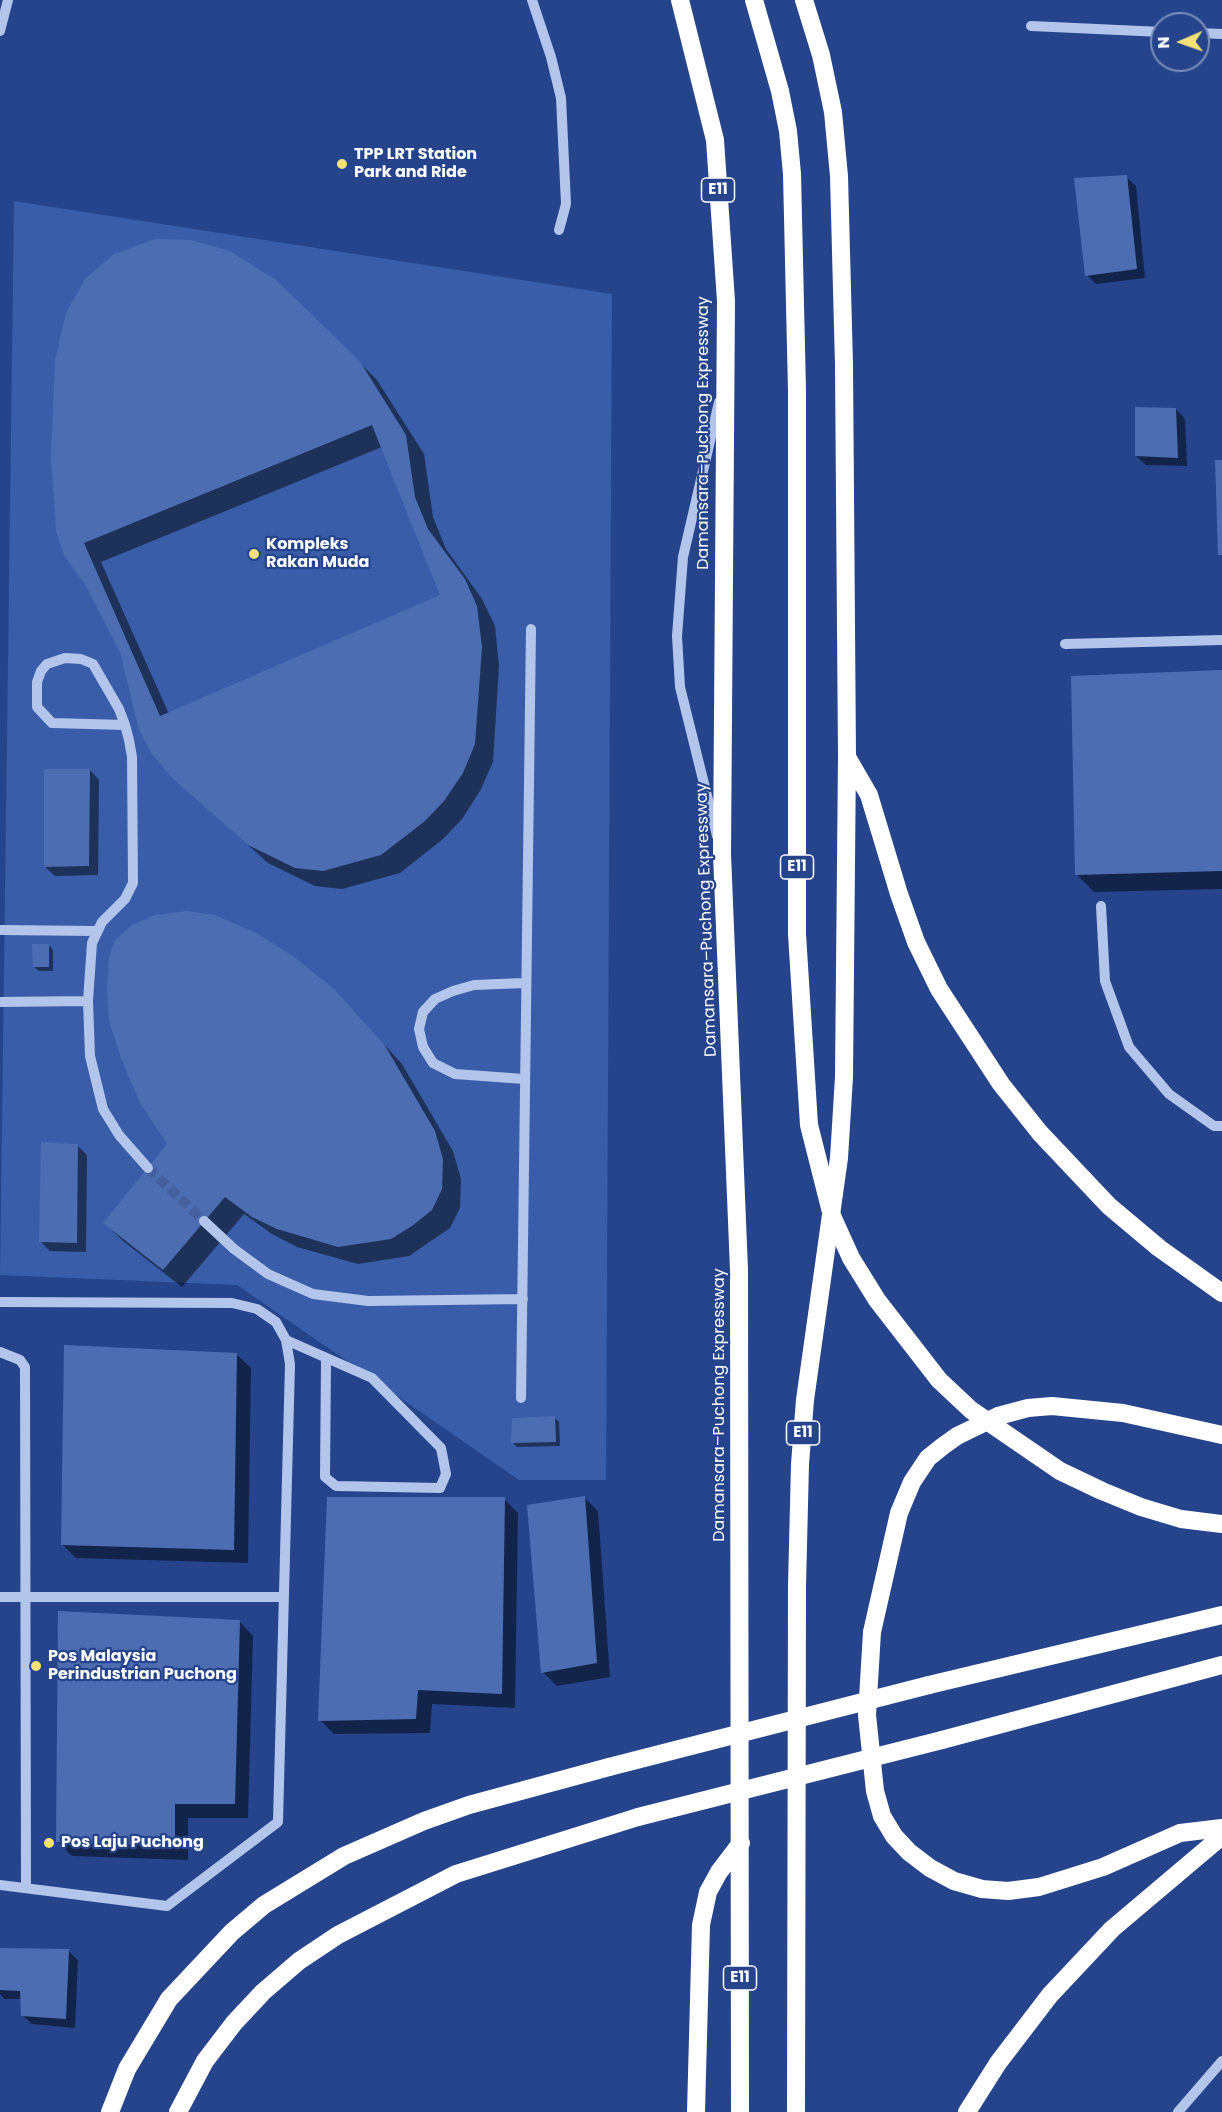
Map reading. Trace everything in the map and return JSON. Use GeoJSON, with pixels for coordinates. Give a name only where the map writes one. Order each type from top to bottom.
{"type":"FeatureCollection","features":[{"type":"Feature","properties":{"kind":"highway","name":"Damansara–Puchong Expressway"},"geometry":{"type":"LineString","coordinates":[[680,0],[715,140],[726,301],[723,383],[722,854],[739,1269],[741,1843]]}},
{"type":"Feature","properties":{"kind":"highway","name":"E11"},"geometry":{"type":"LineString","coordinates":[[754,0],[780,91],[788,131],[792,174],[797,391],[797,934],[809,1125],[832,1216],[851,1258],[877,1300],[939,1380],[971,1410],[1060,1471],[1102,1491],[1141,1508],[1181,1519],[1222,1524]]}},
{"type":"Feature","properties":{"kind":"highway","name":"E11"},"geometry":{"type":"LineString","coordinates":[[796,2112],[797,1586],[800,1464],[805,1400],[839,1158],[844,1077],[847,756],[844,365],[839,176],[833,112],[821,55],[804,0]]}},
{"type":"Feature","properties":{"kind":"highway"},"geometry":{"type":"LineString","coordinates":[[847,756],[869,795],[916,942],[939,989],[1001,1084],[1040,1133],[1109,1206],[1159,1248],[1222,1293]]}},
{"type":"Feature","properties":{"kind":"highway"},"geometry":{"type":"LineString","coordinates":[[1222,1435],[1123,1413],[1052,1406],[1028,1408],[998,1416],[957,1436],[943,1446],[928,1458],[912,1482],[898,1514],[872,1632],[867,1715],[875,1791],[882,1816],[894,1836],[909,1852],[930,1868],[954,1881],[982,1889],[1008,1891],[1039,1887],[1103,1867],[1180,1833],[1222,1828]]}},
{"type":"Feature","properties":{"kind":"highway"},"geometry":{"type":"LineString","coordinates":[[110,2112],[127,2069],[146,2033],[169,1999],[199,1964],[264,1905],[344,1857],[470,1805],[929,1685],[1222,1615]]}},
{"type":"Feature","properties":{"kind":"highway"},"geometry":{"type":"LineString","coordinates":[[178,2112],[205,2061],[234,2023],[263,1992],[299,1961],[338,1935],[456,1874],[638,1817],[942,1740],[1222,1665]]}},
{"type":"Feature","properties":{"kind":"highway"},"geometry":{"type":"LineString","coordinates":[[967,2112],[998,2062],[1050,1995],[1112,1929],[1222,1836]]}},
{"type":"Feature","properties":{"kind":"highway","name":"E11"},"geometry":{"type":"LineString","coordinates":[[740,2112],[741,1843]]}},
{"type":"Feature","properties":{"kind":"highway"},"geometry":{"type":"LineString","coordinates":[[696,2112],[701,1925],[708,1892],[719,1872],[741,1843]]}},
{"type":"Feature","properties":{"kind":"street"},"geometry":{"type":"LineString","coordinates":[[0,31],[8,0]]}},
{"type":"Feature","properties":{"kind":"street"},"geometry":{"type":"LineString","coordinates":[[532,0],[546,38],[561,98],[566,204],[559,230]]}},
{"type":"Feature","properties":{"kind":"street"},"geometry":{"type":"LineString","coordinates":[[1031,26],[1150,31]]}},
{"type":"Feature","properties":{"kind":"street"},"geometry":{"type":"LineString","coordinates":[[722,854],[690,738],[680,687],[677,636],[683,557],[723,383]]}},
{"type":"Feature","properties":{"kind":"street"},"geometry":{"type":"LineString","coordinates":[[521,1398],[531,629]]}},
{"type":"Feature","properties":{"kind":"street"},"geometry":{"type":"LineString","coordinates":[[1065,644],[1222,640]]}},
{"type":"Feature","properties":{"kind":"street"},"geometry":{"type":"LineString","coordinates":[[125,725],[52,723],[37,707],[37,682],[42,671],[47,664],[65,658],[81,659],[93,664],[125,725],[132,758],[133,883],[125,899],[96,931],[92,944],[88,1001],[90,1056],[103,1109],[119,1135],[148,1168]]}},
{"type":"Feature","properties":{"kind":"street"},"geometry":{"type":"LineString","coordinates":[[1101,906],[1105,981],[1129,1047],[1169,1094],[1214,1126],[1222,1126]]}},
{"type":"Feature","properties":{"kind":"street"},"geometry":{"type":"LineString","coordinates":[[0,930],[96,931]]}},
{"type":"Feature","properties":{"kind":"street"},"geometry":{"type":"LineString","coordinates":[[524,1079],[455,1074],[433,1063],[423,1047],[419,1029],[423,1012],[435,999],[453,991],[474,985],[525,983]]}},
{"type":"Feature","properties":{"kind":"street"},"geometry":{"type":"LineString","coordinates":[[0,1002],[88,1001]]}},
{"type":"Feature","properties":{"kind":"street"},"geometry":{"type":"LineString","coordinates":[[204,1221],[268,1274],[313,1294],[368,1301],[522,1299]]}},
{"type":"Feature","properties":{"kind":"street"},"geometry":{"type":"LineString","coordinates":[[0,1302],[232,1304],[257,1310],[276,1322],[286,1340],[290,1364],[282,1597],[278,1822],[167,1906],[0,1885]]}},
{"type":"Feature","properties":{"kind":"street"},"geometry":{"type":"LineString","coordinates":[[286,1340],[372,1378],[441,1448],[446,1474],[440,1488],[336,1486],[325,1477],[326,1358]]}},
{"type":"Feature","properties":{"kind":"street"},"geometry":{"type":"LineString","coordinates":[[0,1352],[20,1360],[26,1367],[28,1597],[26,1888]]}},
{"type":"Feature","properties":{"kind":"street"},"geometry":{"type":"LineString","coordinates":[[0,1597],[282,1597]]}},
{"type":"Feature","properties":{"kind":"street"},"geometry":{"type":"LineString","coordinates":[[1178,2112],[1222,2061]]}},
{"type":"Feature","properties":{"kind":"shaded area"},"geometry":{"type":"Polygon","coordinates":[[[14,201],[612,294],[606,1480],[519,1480],[237,1285],[0,1275],[14,201]]]}},
{"type":"Feature","properties":{"kind":"building"},"geometry":{"type":"Polygon","coordinates":[[[1127,175],[1137,269],[1085,276],[1074,178],[1127,175]]]}},
{"type":"Feature","properties":{"kind":"building","name":"Kompleks Rakan Muda"},"geometry":{"type":"Polygon","coordinates":[[[155,239],[191,240],[230,251],[276,280],[359,360],[406,435],[415,497],[428,529],[465,579],[477,606],[482,647],[475,744],[463,773],[444,801],[425,821],[381,855],[323,871],[295,868],[248,845],[171,777],[152,754],[139,730],[120,652],[84,583],[65,557],[56,532],[51,455],[55,360],[66,313],[85,279],[114,254],[155,239]],[[372,425],[84,543],[160,716],[440,595],[372,425]]]}},
{"type":"Feature","properties":{"kind":"building"},"geometry":{"type":"Polygon","coordinates":[[[1135,407],[1176,408],[1178,458],[1135,456],[1135,407]]]}},
{"type":"Feature","properties":{"kind":"building"},"geometry":{"type":"Polygon","coordinates":[[[1215,460],[1222,460],[1222,555],[1218,555],[1215,460]]]}},
{"type":"Feature","properties":{"kind":"building"},"geometry":{"type":"Polygon","coordinates":[[[1222,670],[1222,871],[1075,875],[1071,676],[1222,670]]]}},
{"type":"Feature","properties":{"kind":"building"},"geometry":{"type":"Polygon","coordinates":[[[44,769],[90,769],[89,866],[44,867],[44,769]]]}},
{"type":"Feature","properties":{"kind":"building"},"geometry":{"type":"Polygon","coordinates":[[[187,911],[215,915],[256,933],[293,956],[334,989],[384,1044],[435,1131],[443,1159],[442,1189],[432,1210],[412,1226],[391,1239],[338,1247],[277,1229],[252,1217],[225,1197],[163,1270],[103,1223],[167,1144],[140,1103],[109,1022],[107,987],[109,958],[115,940],[132,925],[155,915],[187,911]]]}},
{"type":"Feature","properties":{"kind":"building"},"geometry":{"type":"Polygon","coordinates":[[[32,944],[49,944],[49,967],[33,967],[32,944]]]}},
{"type":"Feature","properties":{"kind":"building"},"geometry":{"type":"Polygon","coordinates":[[[41,1142],[78,1144],[77,1243],[39,1242],[41,1142]]]}},
{"type":"Feature","properties":{"kind":"building"},"geometry":{"type":"Polygon","coordinates":[[[64,1345],[237,1353],[234,1550],[61,1545],[64,1345]]]}},
{"type":"Feature","properties":{"kind":"building"},"geometry":{"type":"Polygon","coordinates":[[[555,1416],[556,1442],[511,1443],[512,1418],[555,1416]]]}},
{"type":"Feature","properties":{"kind":"building"},"geometry":{"type":"Polygon","coordinates":[[[585,1496],[597,1663],[541,1673],[527,1505],[585,1496]]]}},
{"type":"Feature","properties":{"kind":"building"},"geometry":{"type":"Polygon","coordinates":[[[327,1497],[505,1497],[502,1694],[418,1690],[416,1719],[318,1721],[327,1497]]]}},
{"type":"Feature","properties":{"kind":"building"},"geometry":{"type":"Polygon","coordinates":[[[58,1611],[240,1620],[235,1804],[175,1804],[175,1846],[56,1842],[58,1611]]]}},
{"type":"Feature","properties":{"kind":"building"},"geometry":{"type":"Polygon","coordinates":[[[0,1948],[69,1949],[66,2019],[21,2016],[20,1991],[0,1990],[0,1948]]]}},
{"type":"Feature","properties":{"kind":"tunnel"},"geometry":{"type":"LineString","coordinates":[[148,1168],[204,1221]]}},
{"type":"Feature","properties":{"kind":"place","name":"TPP LRT Station Park and Ride"},"geometry":{"type":"Point","coordinates":[342,164]}},
{"type":"Feature","properties":{"kind":"place","name":"Kompleks Rakan Muda"},"geometry":{"type":"Point","coordinates":[254,554]}},
{"type":"Feature","properties":{"kind":"place","name":"Pos Malaysia Perindustrian Puchong"},"geometry":{"type":"Point","coordinates":[36,1666]}},
{"type":"Feature","properties":{"kind":"place","name":"Pos Laju Puchong"},"geometry":{"type":"Point","coordinates":[49,1843]}}]}
